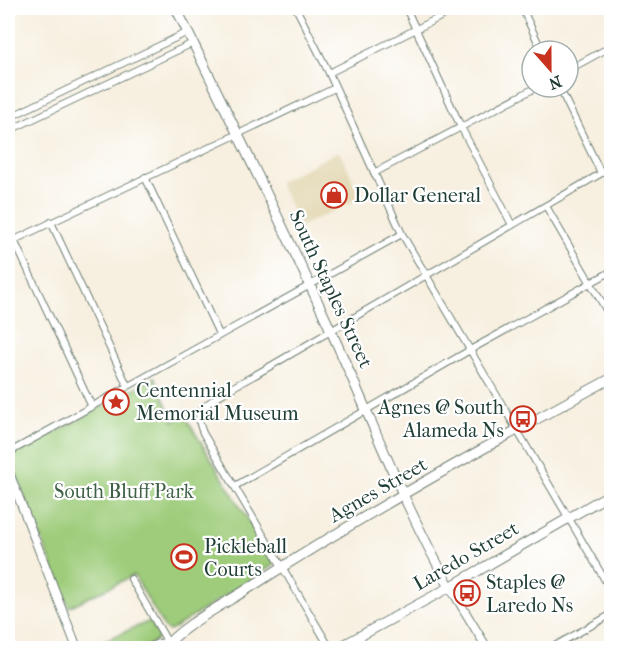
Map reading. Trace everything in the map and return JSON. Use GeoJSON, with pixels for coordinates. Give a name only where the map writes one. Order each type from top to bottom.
{"type":"FeatureCollection","features":[{"type":"Feature","properties":{"kind":"main road","name":"South Staples Street"},"geometry":{"type":"LineString","coordinates":[[176,8],[332,331],[419,531],[450,587]]}},
{"type":"Feature","properties":{"kind":"main road","name":"Agnes Street"},"geometry":{"type":"LineString","coordinates":[[168,647],[187,628],[282,567],[516,430],[612,378]]}},
{"type":"Feature","properties":{"kind":"main road"},"geometry":{"type":"LineString","coordinates":[[8,470],[77,648]]}},
{"type":"Feature","properties":{"kind":"main road","name":"Laredo Street"},"geometry":{"type":"LineString","coordinates":[[338,648],[450,587],[612,493]]}},
{"type":"Feature","properties":{"kind":"main road"},"geometry":{"type":"LineString","coordinates":[[450,587],[487,648]]}},
{"type":"Feature","properties":{"kind":"main road"},"geometry":{"type":"LineString","coordinates":[[151,648],[157,645],[168,647]]}},
{"type":"Feature","properties":{"kind":"street"},"geometry":{"type":"LineString","coordinates":[[296,8],[329,73],[402,234],[612,592]]}},
{"type":"Feature","properties":{"kind":"street"},"geometry":{"type":"LineString","coordinates":[[406,8],[461,127],[512,225]]}},
{"type":"Feature","properties":{"kind":"street"},"geometry":{"type":"LineString","coordinates":[[329,73],[458,8]]}},
{"type":"Feature","properties":{"kind":"street"},"geometry":{"type":"LineString","coordinates":[[522,8],[536,39]]}},
{"type":"Feature","properties":{"kind":"street"},"geometry":{"type":"LineString","coordinates":[[8,118],[188,32]]}},
{"type":"Feature","properties":{"kind":"street"},"geometry":{"type":"LineString","coordinates":[[8,131],[193,43]]}},
{"type":"Feature","properties":{"kind":"street"},"geometry":{"type":"LineString","coordinates":[[580,63],[612,46]]}},
{"type":"Feature","properties":{"kind":"street"},"geometry":{"type":"LineString","coordinates":[[81,83],[86,94]]}},
{"type":"Feature","properties":{"kind":"street"},"geometry":{"type":"LineString","coordinates":[[91,405],[11,242],[335,88]]}},
{"type":"Feature","properties":{"kind":"street"},"geometry":{"type":"LineString","coordinates":[[374,173],[520,96]]}},
{"type":"Feature","properties":{"kind":"street"},"geometry":{"type":"LineString","coordinates":[[565,99],[601,173]]}},
{"type":"Feature","properties":{"kind":"street"},"geometry":{"type":"LineString","coordinates":[[330,648],[203,433],[199,418],[200,412],[211,401],[612,167]]}},
{"type":"Feature","properties":{"kind":"street"},"geometry":{"type":"LineString","coordinates":[[145,177],[219,334]]}},
{"type":"Feature","properties":{"kind":"street"},"geometry":{"type":"LineString","coordinates":[[546,206],[612,320]]}},
{"type":"Feature","properties":{"kind":"street"},"geometry":{"type":"LineString","coordinates":[[51,222],[128,385]]}},
{"type":"Feature","properties":{"kind":"street"},"geometry":{"type":"LineString","coordinates":[[8,453],[402,234]]}},
{"type":"Feature","properties":{"kind":"street"},"geometry":{"type":"LineString","coordinates":[[235,486],[612,271]]}},
{"type":"Feature","properties":{"kind":"street"},"geometry":{"type":"LineString","coordinates":[[131,579],[168,647]]}},
{"type":"Feature","properties":{"kind":"street"},"geometry":{"type":"LineString","coordinates":[[551,648],[612,614]]}},
{"type":"Feature","properties":{"kind":"shaded area"},"geometry":{"type":"Polygon","coordinates":[[[339,151],[361,197],[300,227],[278,182],[339,151]]]}},
{"type":"Feature","properties":{"kind":"green space","name":"South Bluff Park"},"geometry":{"type":"Polygon","coordinates":[[[155,377],[173,421],[185,416],[275,564],[170,631],[165,629],[134,575],[69,607],[9,458],[155,377]]]}},
{"type":"Feature","properties":{"kind":"green space"},"geometry":{"type":"Polygon","coordinates":[[[150,621],[158,639],[144,648],[87,648],[150,621]]]}},
{"type":"Feature","properties":{"kind":"place","name":"Dollar General"},"geometry":{"type":"Point","coordinates":[334,195]}},
{"type":"Feature","properties":{"kind":"place","name":"Centennial Memorial Museum"},"geometry":{"type":"Point","coordinates":[116,402]}},
{"type":"Feature","properties":{"kind":"place","name":"Agnes @ South Alameda Ns"},"geometry":{"type":"Point","coordinates":[523,419]}},
{"type":"Feature","properties":{"kind":"place","name":"Pickleball Courts"},"geometry":{"type":"Point","coordinates":[184,557]}},
{"type":"Feature","properties":{"kind":"place","name":"Staples @ Laredo Ns"},"geometry":{"type":"Point","coordinates":[467,593]}}]}
